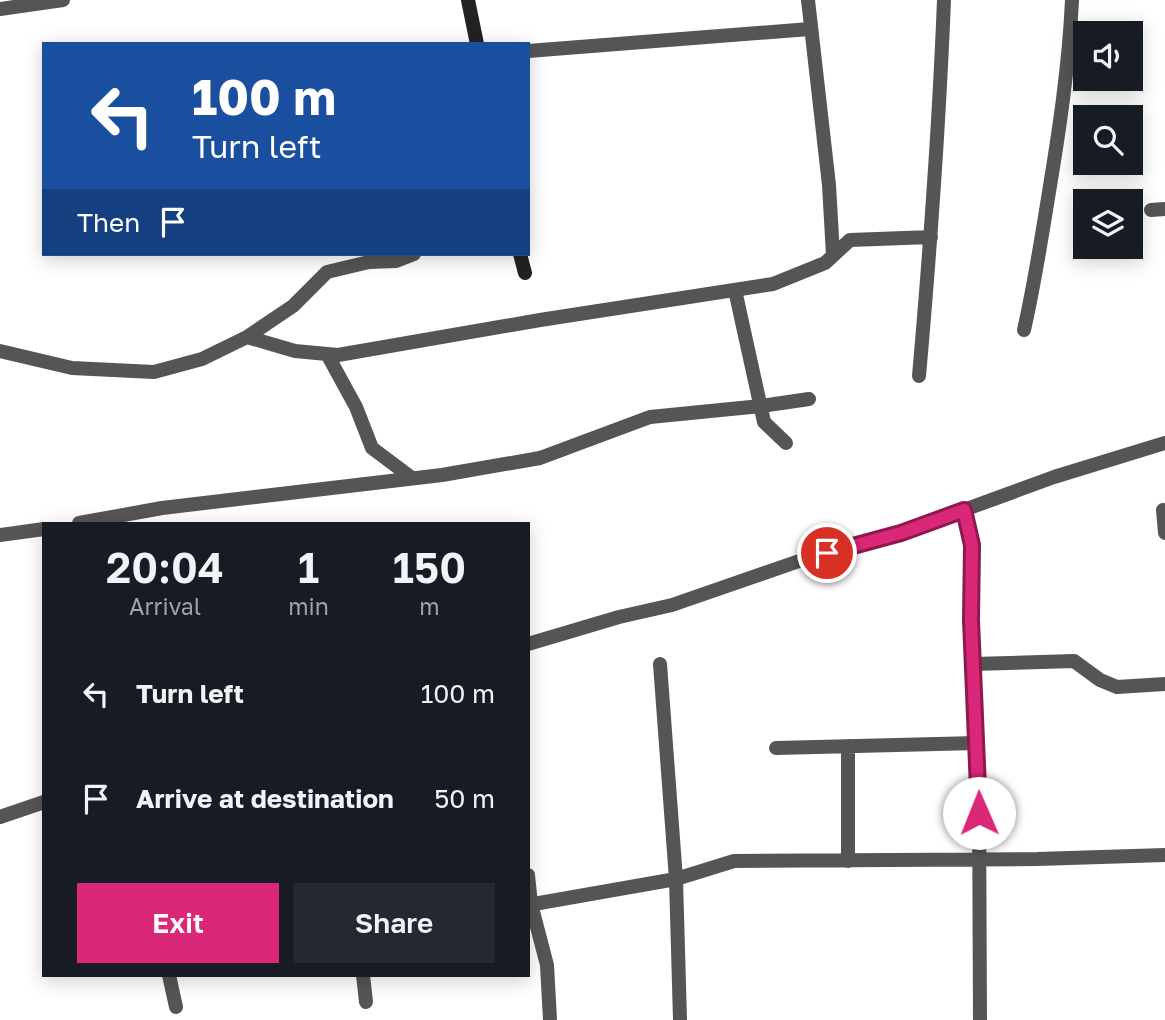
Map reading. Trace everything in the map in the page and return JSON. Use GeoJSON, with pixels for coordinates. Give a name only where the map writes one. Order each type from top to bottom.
{"type":"FeatureCollection","features":[{"type":"Feature","properties":{"kind":"street"},"geometry":{"type":"LineString","coordinates":[[0,9],[63,0]]}},
{"type":"Feature","properties":{"kind":"street"},"geometry":{"type":"LineString","coordinates":[[468,0],[477,42]]}},
{"type":"Feature","properties":{"kind":"street"},"geometry":{"type":"LineString","coordinates":[[808,0],[829,185],[833,255]]}},
{"type":"Feature","properties":{"kind":"street"},"geometry":{"type":"LineString","coordinates":[[919,376],[931,237],[944,0]]}},
{"type":"Feature","properties":{"kind":"street"},"geometry":{"type":"LineString","coordinates":[[1024,330],[1055,157],[1073,0]]}},
{"type":"Feature","properties":{"kind":"street"},"geometry":{"type":"LineString","coordinates":[[530,51],[810,29]]}},
{"type":"Feature","properties":{"kind":"street"},"geometry":{"type":"LineString","coordinates":[[247,337],[295,351],[338,355],[773,284],[825,263],[850,240],[931,237]]}},
{"type":"Feature","properties":{"kind":"street"},"geometry":{"type":"LineString","coordinates":[[0,351],[72,368],[154,372],[202,359],[247,337],[293,306],[327,272],[369,262],[396,261],[409,256]]}},
{"type":"Feature","properties":{"kind":"street"},"geometry":{"type":"LineString","coordinates":[[520,256],[524,273]]}},
{"type":"Feature","properties":{"kind":"street"},"geometry":{"type":"LineString","coordinates":[[735,290],[764,422],[786,443]]}},
{"type":"Feature","properties":{"kind":"street"},"geometry":{"type":"LineString","coordinates":[[327,354],[356,407],[372,448],[412,478]]}},
{"type":"Feature","properties":{"kind":"street"},"geometry":{"type":"LineString","coordinates":[[85,522],[162,508],[412,478],[540,458],[650,417],[761,406],[810,398]]}},
{"type":"Feature","properties":{"kind":"street"},"geometry":{"type":"LineString","coordinates":[[530,643],[672,605],[802,560],[901,533],[1054,477],[1165,443]]}},
{"type":"Feature","properties":{"kind":"street"},"geometry":{"type":"LineString","coordinates":[[964,510],[972,545],[971,620],[979,790],[980,1020]]}},
{"type":"Feature","properties":{"kind":"street"},"geometry":{"type":"LineString","coordinates":[[1163,510],[1165,533]]}},
{"type":"Feature","properties":{"kind":"street"},"geometry":{"type":"LineString","coordinates":[[0,535],[42,529]]}},
{"type":"Feature","properties":{"kind":"street"},"geometry":{"type":"LineString","coordinates":[[973,664],[1074,661],[1100,680],[1116,687],[1165,684]]}},
{"type":"Feature","properties":{"kind":"street"},"geometry":{"type":"LineString","coordinates":[[660,664],[676,879],[680,1020]]}},
{"type":"Feature","properties":{"kind":"street"},"geometry":{"type":"LineString","coordinates":[[776,748],[977,743]]}},
{"type":"Feature","properties":{"kind":"street"},"geometry":{"type":"LineString","coordinates":[[848,746],[848,861]]}},
{"type":"Feature","properties":{"kind":"street"},"geometry":{"type":"LineString","coordinates":[[0,817],[42,803]]}},
{"type":"Feature","properties":{"kind":"street"},"geometry":{"type":"LineString","coordinates":[[550,1020],[547,965],[530,905],[676,879],[734,861],[978,860],[1165,855]]}},
{"type":"Feature","properties":{"kind":"street"},"geometry":{"type":"LineString","coordinates":[[169,977],[176,1007]]}},
{"type":"Feature","properties":{"kind":"street"},"geometry":{"type":"LineString","coordinates":[[363,977],[366,1002]]}},
{"type":"Feature","properties":{"kind":"route"},"geometry":{"type":"LineString","coordinates":[[827,553],[901,533],[964,510],[972,545],[971,620],[979,813]]}}]}
